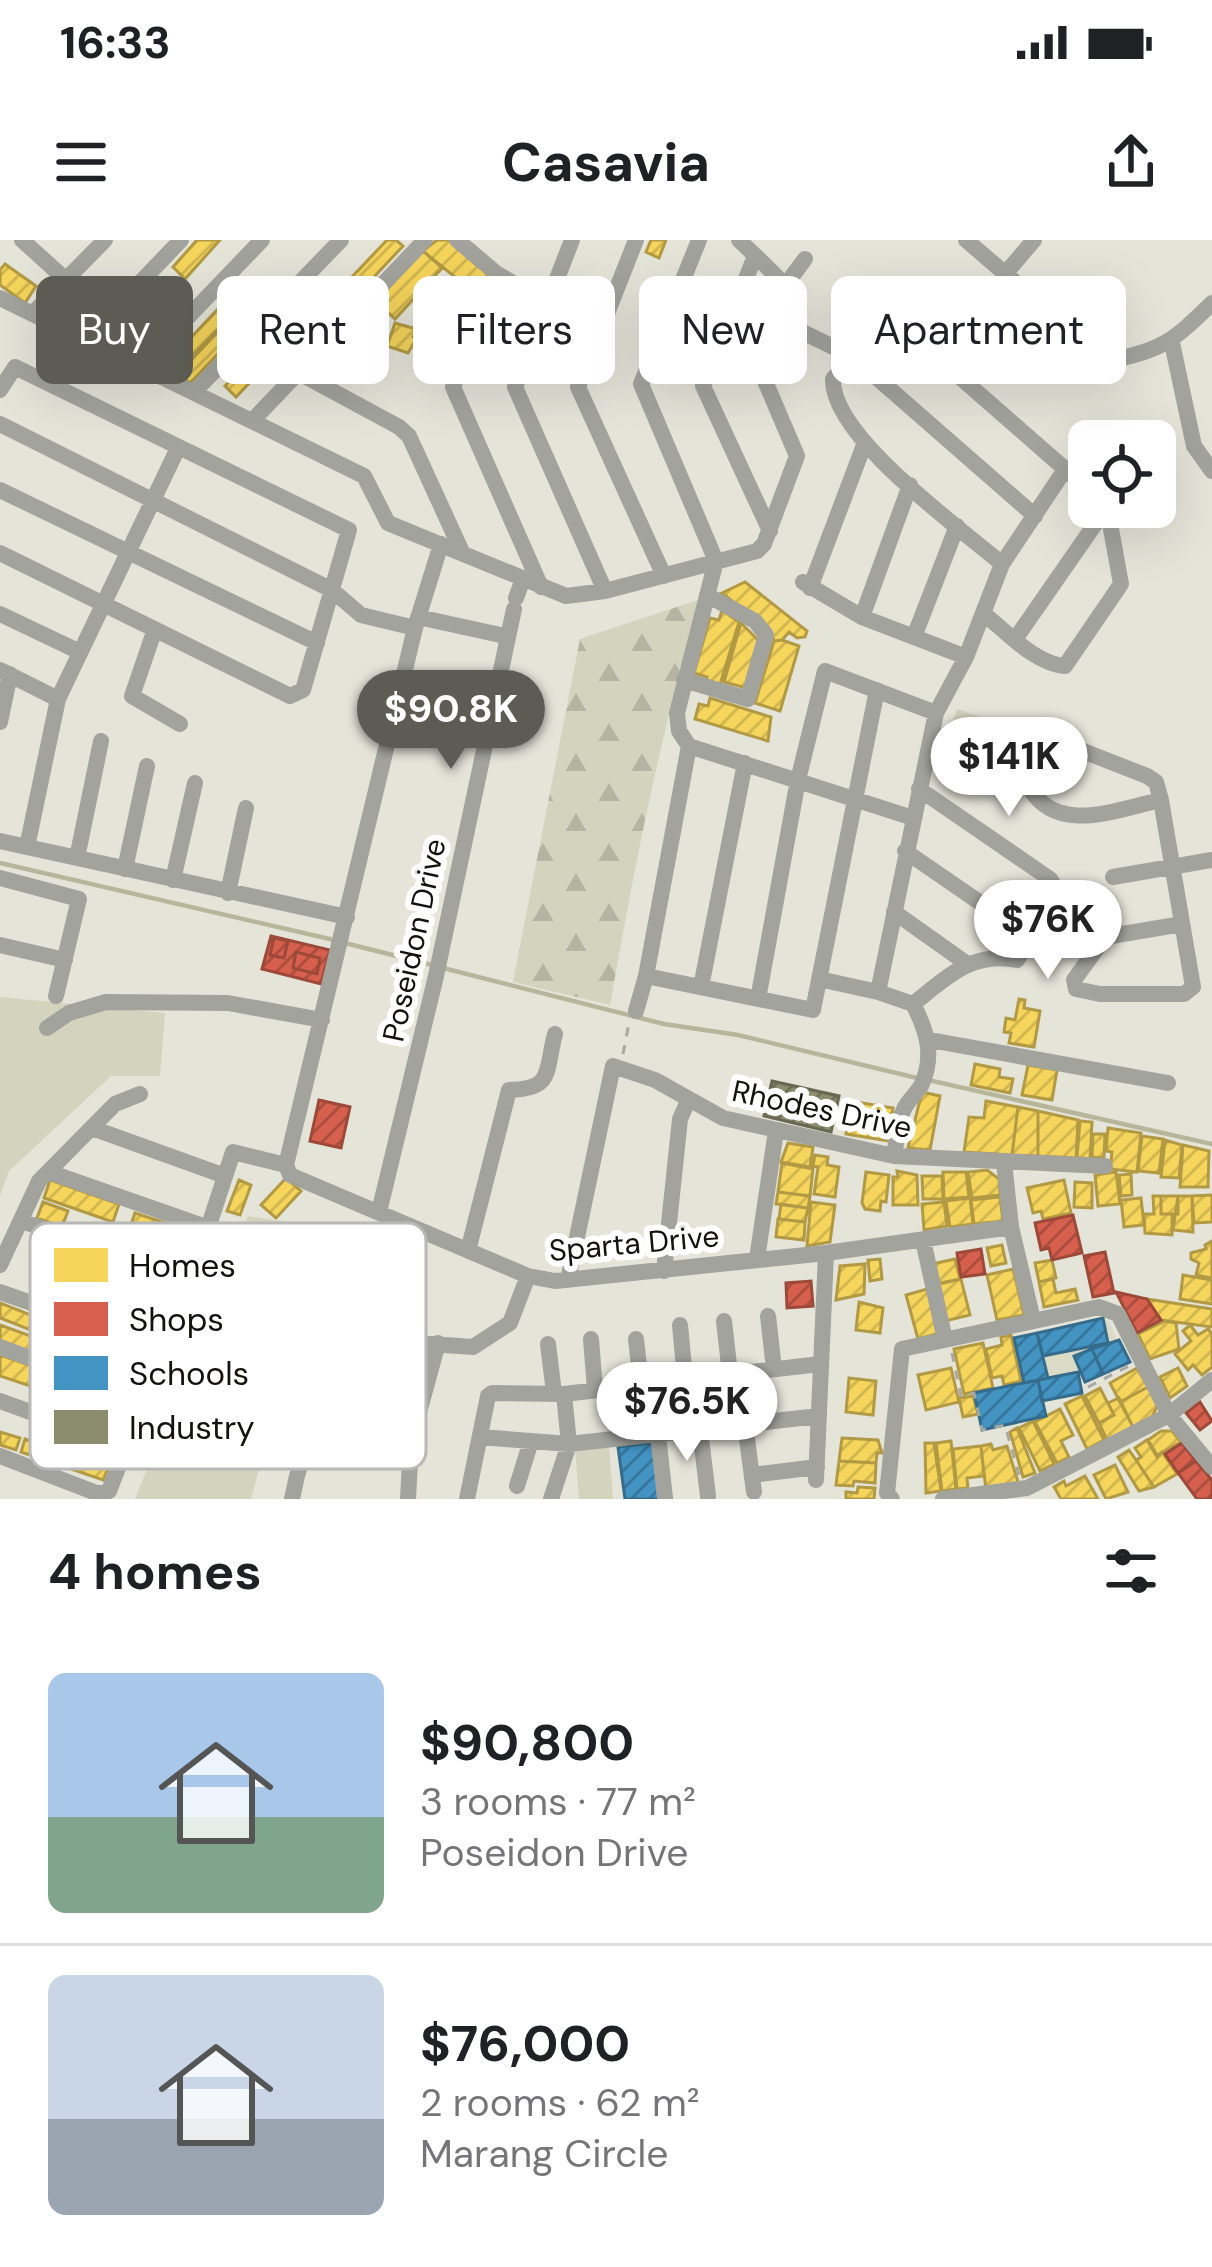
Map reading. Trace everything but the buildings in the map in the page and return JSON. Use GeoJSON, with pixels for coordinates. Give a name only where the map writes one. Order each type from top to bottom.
{"type":"FeatureCollection","features":[{"type":"Feature","properties":{"kind":"street"},"geometry":{"type":"LineString","coordinates":[[22,240],[62,276]]}},
{"type":"Feature","properties":{"kind":"street"},"geometry":{"type":"LineString","coordinates":[[146,276],[181,240]]}},
{"type":"Feature","properties":{"kind":"street"},"geometry":{"type":"LineString","coordinates":[[193,312],[262,240]]}},
{"type":"Feature","properties":{"kind":"street"},"geometry":{"type":"LineString","coordinates":[[194,392],[341,240]]}},
{"type":"Feature","properties":{"kind":"street"},"geometry":{"type":"LineString","coordinates":[[389,279],[425,240]]}},
{"type":"Feature","properties":{"kind":"street"},"geometry":{"type":"LineString","coordinates":[[457,240],[501,276]]}},
{"type":"Feature","properties":{"kind":"street"},"geometry":{"type":"LineString","coordinates":[[636,240],[578,387],[664,576]]}},
{"type":"Feature","properties":{"kind":"street"},"geometry":{"type":"LineString","coordinates":[[699,240],[641,384],[716,562],[683,680],[677,713],[680,731],[689,746],[913,818]]}},
{"type":"Feature","properties":{"kind":"street"},"geometry":{"type":"LineString","coordinates":[[739,240],[778,276]]}},
{"type":"Feature","properties":{"kind":"street"},"geometry":{"type":"LineString","coordinates":[[966,240],[1107,361],[1172,343],[1212,303]]}},
{"type":"Feature","properties":{"kind":"street"},"geometry":{"type":"LineString","coordinates":[[1005,274],[1034,240]]}},
{"type":"Feature","properties":{"kind":"street"},"geometry":{"type":"LineString","coordinates":[[68,276],[99,242]]}},
{"type":"Feature","properties":{"kind":"street"},"geometry":{"type":"LineString","coordinates":[[555,276],[566,242]]}},
{"type":"Feature","properties":{"kind":"street"},"geometry":{"type":"LineString","coordinates":[[755,256],[703,386],[770,531]]}},
{"type":"Feature","properties":{"kind":"street"},"geometry":{"type":"LineString","coordinates":[[793,276],[805,259]]}},
{"type":"Feature","properties":{"kind":"street"},"geometry":{"type":"LineString","coordinates":[[496,273],[453,387],[542,587]]}},
{"type":"Feature","properties":{"kind":"street"},"geometry":{"type":"LineString","coordinates":[[0,298],[36,316]]}},
{"type":"Feature","properties":{"kind":"street"},"geometry":{"type":"LineString","coordinates":[[32,314],[36,310]]}},
{"type":"Feature","properties":{"kind":"street"},"geometry":{"type":"LineString","coordinates":[[1172,343],[1194,446],[1212,470]]}},
{"type":"Feature","properties":{"kind":"street"},"geometry":{"type":"LineString","coordinates":[[0,390],[15,367],[350,530],[303,690],[290,696],[0,553]]}},
{"type":"Feature","properties":{"kind":"street"},"geometry":{"type":"LineString","coordinates":[[177,384],[364,476],[388,523],[566,596],[605,591],[757,551],[770,531],[797,456],[766,384]]}},
{"type":"Feature","properties":{"kind":"street"},"geometry":{"type":"LineString","coordinates":[[253,420],[291,384]]}},
{"type":"Feature","properties":{"kind":"street"},"geometry":{"type":"LineString","coordinates":[[319,384],[409,436],[463,554]]}},
{"type":"Feature","properties":{"kind":"street"},"geometry":{"type":"LineString","coordinates":[[515,384],[605,591]]}},
{"type":"Feature","properties":{"kind":"street"},"geometry":{"type":"LineString","coordinates":[[832,384],[863,445],[1002,564]]}},
{"type":"Feature","properties":{"kind":"street"},"geometry":{"type":"LineString","coordinates":[[884,384],[1035,516]]}},
{"type":"Feature","properties":{"kind":"street"},"geometry":{"type":"LineString","coordinates":[[878,992],[936,713],[966,657],[1002,564],[1066,469],[968,384]]}},
{"type":"Feature","properties":{"kind":"street"},"geometry":{"type":"LineString","coordinates":[[0,424],[332,590],[361,615],[505,637]]}},
{"type":"Feature","properties":{"kind":"street"},"geometry":{"type":"LineString","coordinates":[[863,445],[806,585],[862,617],[966,657]]}},
{"type":"Feature","properties":{"kind":"street"},"geometry":{"type":"LineString","coordinates":[[27,847],[58,699],[178,448]]}},
{"type":"Feature","properties":{"kind":"street"},"geometry":{"type":"LineString","coordinates":[[862,617],[910,485]]}},
{"type":"Feature","properties":{"kind":"street"},"geometry":{"type":"LineString","coordinates":[[0,490],[316,643]]}},
{"type":"Feature","properties":{"kind":"street"},"geometry":{"type":"LineString","coordinates":[[914,637],[957,526]]}},
{"type":"Feature","properties":{"kind":"street"},"geometry":{"type":"LineString","coordinates":[[1016,638],[1092,528]]}},
{"type":"Feature","properties":{"kind":"street"},"geometry":{"type":"LineString","coordinates":[[984,614],[1054,665],[1065,666],[1121,584],[1111,528]]}},
{"type":"Feature","properties":{"kind":"street"},"geometry":{"type":"LineString","coordinates":[[286,1166],[417,622],[441,544]]}},
{"type":"Feature","properties":{"kind":"street","name":"Poseidon Drive"},"geometry":{"type":"LineString","coordinates":[[379,1212],[436,976],[505,637],[523,579]]}},
{"type":"Feature","properties":{"kind":"street"},"geometry":{"type":"LineString","coordinates":[[683,680],[748,699],[766,635],[755,621],[707,595]]}},
{"type":"Feature","properties":{"kind":"street"},"geometry":{"type":"LineString","coordinates":[[0,614],[80,652]]}},
{"type":"Feature","properties":{"kind":"street"},"geometry":{"type":"LineString","coordinates":[[155,629],[132,697],[180,724]]}},
{"type":"Feature","properties":{"kind":"street"},"geometry":{"type":"LineString","coordinates":[[758,999],[798,780],[825,671],[936,713]]}},
{"type":"Feature","properties":{"kind":"street"},"geometry":{"type":"LineString","coordinates":[[0,722],[5,672],[58,699]]}},
{"type":"Feature","properties":{"kind":"street"},"geometry":{"type":"LineString","coordinates":[[646,976],[813,1010],[877,690]]}},
{"type":"Feature","properties":{"kind":"street"},"geometry":{"type":"LineString","coordinates":[[77,858],[100,741]]}},
{"type":"Feature","properties":{"kind":"street"},"geometry":{"type":"LineString","coordinates":[[1161,800],[1061,816],[1029,787],[1056,745],[1065,744],[1147,776],[1156,782],[1161,800],[1193,987],[1190,992],[1082,992],[1076,988],[1074,980],[1105,937],[1182,924]]}},
{"type":"Feature","properties":{"kind":"street"},"geometry":{"type":"LineString","coordinates":[[635,1014],[689,746]]}},
{"type":"Feature","properties":{"kind":"street"},"geometry":{"type":"LineString","coordinates":[[701,987],[746,764]]}},
{"type":"Feature","properties":{"kind":"street"},"geometry":{"type":"LineString","coordinates":[[125,869],[147,766]]}},
{"type":"Feature","properties":{"kind":"street"},"geometry":{"type":"LineString","coordinates":[[173,880],[194,783]]}},
{"type":"Feature","properties":{"kind":"street"},"geometry":{"type":"LineString","coordinates":[[913,1004],[966,963],[994,956],[1017,960],[1054,903],[1057,890],[1050,879],[920,789]]}},
{"type":"Feature","properties":{"kind":"street"},"geometry":{"type":"LineString","coordinates":[[228,892],[246,808]]}},
{"type":"Feature","properties":{"kind":"street"},"geometry":{"type":"LineString","coordinates":[[0,841],[346,922]]}},
{"type":"Feature","properties":{"kind":"street"},"geometry":{"type":"LineString","coordinates":[[905,851],[1033,939]]}},
{"type":"Feature","properties":{"kind":"street"},"geometry":{"type":"LineString","coordinates":[[1113,877],[1212,860]]}},
{"type":"Feature","properties":{"kind":"street"},"geometry":{"type":"LineString","coordinates":[[0,878],[79,899],[56,996]]}},
{"type":"Feature","properties":{"kind":"street"},"geometry":{"type":"LineString","coordinates":[[894,912],[966,963]]}},
{"type":"Feature","properties":{"kind":"street"},"geometry":{"type":"LineString","coordinates":[[0,944],[65,960]]}},
{"type":"Feature","properties":{"kind":"street"},"geometry":{"type":"LineString","coordinates":[[819,979],[913,1004],[926,1031],[927,1064],[920,1087],[901,1114],[894,1156]]}},
{"type":"Feature","properties":{"kind":"street"},"geometry":{"type":"LineString","coordinates":[[47,1028],[69,1013],[106,1003],[228,1003],[322,1020]]}},
{"type":"Feature","properties":{"kind":"street"},"geometry":{"type":"LineString","coordinates":[[926,1031],[1168,1083]]}},
{"type":"Feature","properties":{"kind":"street"},"geometry":{"type":"LineString","coordinates":[[468,1251],[509,1090],[536,1089],[542,1084],[555,1034]]}},
{"type":"Feature","properties":{"kind":"street"},"geometry":{"type":"LineString","coordinates":[[568,1280],[613,1066],[621,1068]]}},
{"type":"Feature","properties":{"kind":"street","name":"Rhodes Drive"},"geometry":{"type":"LineString","coordinates":[[621,1068],[655,1080],[723,1118],[894,1156],[1105,1166]]}},
{"type":"Feature","properties":{"kind":"street"},"geometry":{"type":"LineString","coordinates":[[0,1265],[39,1181],[115,1104],[140,1094]]}},
{"type":"Feature","properties":{"kind":"street"},"geometry":{"type":"LineString","coordinates":[[664,1271],[680,1119],[689,1099]]}},
{"type":"Feature","properties":{"kind":"street"},"geometry":{"type":"LineString","coordinates":[[92,1128],[225,1176],[211,1223]]}},
{"type":"Feature","properties":{"kind":"street"},"geometry":{"type":"LineString","coordinates":[[757,1259],[776,1131]]}},
{"type":"Feature","properties":{"kind":"street","name":"Sparta Drive"},"geometry":{"type":"LineString","coordinates":[[225,1176],[233,1152],[286,1166],[290,1175],[404,1223]]}},
{"type":"Feature","properties":{"kind":"street"},"geometry":{"type":"LineString","coordinates":[[1004,1162],[1011,1227],[1033,1320]]}},
{"type":"Feature","properties":{"kind":"street"},"geometry":{"type":"LineString","coordinates":[[49,1172],[195,1223]]}},
{"type":"Feature","properties":{"kind":"street"},"geometry":{"type":"LineString","coordinates":[[21,1221],[30,1224]]}},
{"type":"Feature","properties":{"kind":"street","name":"Sparta Drive"},"geometry":{"type":"LineString","coordinates":[[426,1233],[528,1276],[568,1280],[826,1253],[1011,1227]]}},
{"type":"Feature","properties":{"kind":"street"},"geometry":{"type":"LineString","coordinates":[[923,1240],[947,1340]]}},
{"type":"Feature","properties":{"kind":"street"},"geometry":{"type":"LineString","coordinates":[[745,1424],[753,1483],[816,1474],[826,1253]]}},
{"type":"Feature","properties":{"kind":"street"},"geometry":{"type":"LineString","coordinates":[[426,1342],[473,1347],[510,1323],[528,1276]]}},
{"type":"Feature","properties":{"kind":"street"},"geometry":{"type":"LineString","coordinates":[[0,1292],[30,1302]]}},
{"type":"Feature","properties":{"kind":"street"},"geometry":{"type":"LineString","coordinates":[[892,1499],[887,1493],[899,1352],[1100,1307],[1118,1314],[1168,1415],[1212,1467]]}},
{"type":"Feature","properties":{"kind":"street"},"geometry":{"type":"LineString","coordinates":[[768,1316],[774,1369]]}},
{"type":"Feature","properties":{"kind":"street"},"geometry":{"type":"LineString","coordinates":[[724,1321],[730,1374]]}},
{"type":"Feature","properties":{"kind":"street"},"geometry":{"type":"LineString","coordinates":[[680,1325],[685,1379]]}},
{"type":"Feature","properties":{"kind":"street"},"geometry":{"type":"LineString","coordinates":[[591,1339],[595,1390]]}},
{"type":"Feature","properties":{"kind":"street"},"geometry":{"type":"LineString","coordinates":[[636,1339],[641,1385]]}},
{"type":"Feature","properties":{"kind":"street"},"geometry":{"type":"LineString","coordinates":[[426,1387],[438,1343]]}},
{"type":"Feature","properties":{"kind":"street"},"geometry":{"type":"LineString","coordinates":[[548,1344],[569,1444],[551,1499]]}},
{"type":"Feature","properties":{"kind":"street"},"geometry":{"type":"LineString","coordinates":[[0,1347],[30,1358]]}},
{"type":"Feature","properties":{"kind":"street"},"geometry":{"type":"LineString","coordinates":[[467,1499],[492,1393],[559,1394],[820,1364]]}},
{"type":"Feature","properties":{"kind":"street"},"geometry":{"type":"LineString","coordinates":[[943,1499],[1023,1489],[1168,1415],[1212,1380]]}},
{"type":"Feature","properties":{"kind":"street"},"geometry":{"type":"LineString","coordinates":[[0,1401],[30,1412]]}},
{"type":"Feature","properties":{"kind":"street"},"geometry":{"type":"LineString","coordinates":[[480,1437],[569,1444],[818,1416]]}},
{"type":"Feature","properties":{"kind":"street"},"geometry":{"type":"LineString","coordinates":[[700,1430],[708,1496]]}},
{"type":"Feature","properties":{"kind":"street"},"geometry":{"type":"LineString","coordinates":[[658,1435],[665,1498]]}},
{"type":"Feature","properties":{"kind":"street"},"geometry":{"type":"LineString","coordinates":[[518,1486],[531,1441]]}},
{"type":"Feature","properties":{"kind":"street"},"geometry":{"type":"LineString","coordinates":[[0,1456],[30,1468]]}},
{"type":"Feature","properties":{"kind":"street"},"geometry":{"type":"LineString","coordinates":[[34,1469],[99,1494],[109,1491],[118,1469]]}},
{"type":"Feature","properties":{"kind":"street"},"geometry":{"type":"LineString","coordinates":[[292,1499],[300,1469]]}},
{"type":"Feature","properties":{"kind":"street"},"geometry":{"type":"LineString","coordinates":[[408,1499],[410,1469]]}},
{"type":"Feature","properties":{"kind":"path"},"geometry":{"type":"LineString","coordinates":[[621,1068],[630,1016],[635,1014]]}},
{"type":"Feature","properties":{"kind":"path"},"geometry":{"type":"LineString","coordinates":[[947,1340],[961,1396],[974,1394],[982,1430],[1005,1425],[1023,1489]]}},
{"type":"Feature","properties":{"kind":"path"},"geometry":{"type":"LineString","coordinates":[[1088,1387],[1142,1360]]}},
{"type":"Feature","properties":{"kind":"shaded area"},"geometry":{"type":"Polygon","coordinates":[[[1103,1318],[1117,1340],[1074,1356],[1082,1393],[1042,1401],[1024,1383],[1014,1338],[1103,1318]]]}},
{"type":"Feature","properties":{"kind":"green space"},"geometry":{"type":"Polygon","coordinates":[[[701,599],[649,801],[610,1005],[513,982],[580,639],[701,599]]]}},
{"type":"Feature","properties":{"kind":"green space"},"geometry":{"type":"Polygon","coordinates":[[[957,709],[986,719],[967,771],[939,761],[957,709]]]}},
{"type":"Feature","properties":{"kind":"green space"},"geometry":{"type":"Polygon","coordinates":[[[0,997],[165,1013],[160,1076],[111,1076],[9,1171],[0,1196],[0,997]]]}},
{"type":"Feature","properties":{"kind":"green space"},"geometry":{"type":"Polygon","coordinates":[[[248,1216],[292,1223],[245,1223],[248,1216]]]}},
{"type":"Feature","properties":{"kind":"green space"},"geometry":{"type":"Polygon","coordinates":[[[609,1446],[613,1499],[579,1499],[575,1449],[609,1446]]]}},
{"type":"Feature","properties":{"kind":"green space"},"geometry":{"type":"Polygon","coordinates":[[[147,1469],[259,1469],[251,1499],[135,1499],[147,1469]]]}},
{"type":"Feature","properties":{"kind":"waterway"},"geometry":{"type":"LineString","coordinates":[[0,863],[334,940]]}},
{"type":"Feature","properties":{"kind":"waterway"},"geometry":{"type":"LineString","coordinates":[[345,943],[432,965]]}},
{"type":"Feature","properties":{"kind":"waterway"},"geometry":{"type":"LineString","coordinates":[[443,968],[664,1024],[738,1035],[917,1078]]}},
{"type":"Feature","properties":{"kind":"waterway"},"geometry":{"type":"LineString","coordinates":[[928,1080],[1212,1144]]}}]}
